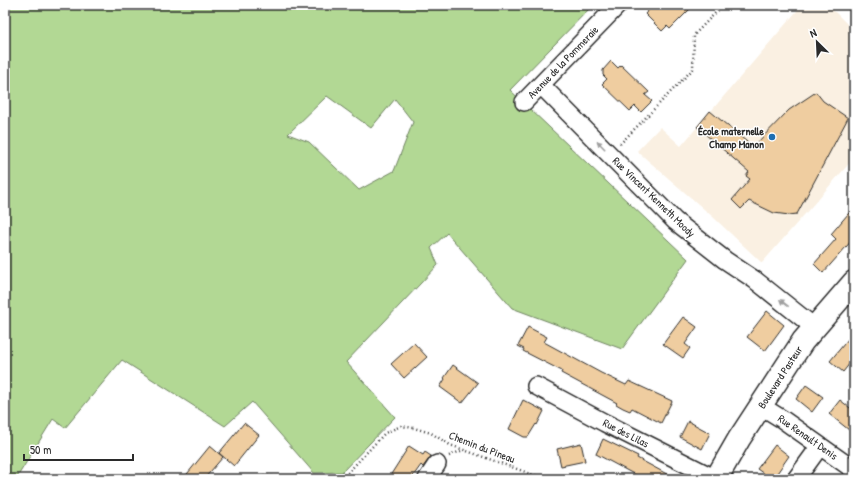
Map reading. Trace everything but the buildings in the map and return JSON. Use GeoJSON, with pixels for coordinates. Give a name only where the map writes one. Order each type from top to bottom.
{"type":"FeatureCollection","features":[{"type":"Feature","properties":{"kind":"street","name":"Avenue de la Pommeraie"},"geometry":{"type":"LineString","coordinates":[[524,102],[618,5]]}},
{"type":"Feature","properties":{"kind":"street","name":"Rue Vincent Kenneth Moody"},"geometry":{"type":"LineString","coordinates":[[541,85],[675,221],[725,260],[755,280],[814,327]]}},
{"type":"Feature","properties":{"kind":"street","name":"Boulevard Pasteur"},"geometry":{"type":"LineString","coordinates":[[716,479],[739,439],[803,341],[854,282]]}},
{"type":"Feature","properties":{"kind":"street","name":"Rue des Lilas"},"geometry":{"type":"LineString","coordinates":[[536,386],[716,479]]}},
{"type":"Feature","properties":{"kind":"street","name":"Rue Renault Denis"},"geometry":{"type":"LineString","coordinates":[[761,406],[854,470]]}},
{"type":"Feature","properties":{"kind":"street"},"geometry":{"type":"LineString","coordinates":[[796,479],[820,446]]}},
{"type":"Feature","properties":{"kind":"street"},"geometry":{"type":"LineString","coordinates":[[427,479],[444,460]]}},
{"type":"Feature","properties":{"kind":"path"},"geometry":{"type":"LineString","coordinates":[[610,155],[693,69],[694,35],[722,5]]}},
{"type":"Feature","properties":{"kind":"path","name":"Chemin du Pineau"},"geometry":{"type":"LineString","coordinates":[[342,479],[385,433],[401,426],[431,433],[450,445],[545,479]]}},
{"type":"Feature","properties":{"kind":"path"},"geometry":{"type":"LineString","coordinates":[[444,460],[463,450]]}},
{"type":"Feature","properties":{"kind":"path"},"geometry":{"type":"LineString","coordinates":[[256,479],[266,476],[293,479]]}},
{"type":"Feature","properties":{"kind":"shaded area","name":"École maternelle Champ Manon"},"geometry":{"type":"Polygon","coordinates":[[[802,5],[828,5],[854,31],[854,158],[762,263],[713,217],[637,151],[660,127],[681,146],[802,5]]]}},
{"type":"Feature","properties":{"kind":"green space"},"geometry":{"type":"Polygon","coordinates":[[[5,5],[593,5],[510,90],[688,259],[622,349],[512,308],[447,233],[431,248],[438,265],[346,362],[395,417],[342,472],[314,473],[252,402],[225,426],[122,360],[65,428],[53,419],[16,479],[5,479],[5,5]],[[327,96],[288,134],[309,142],[359,190],[394,171],[413,122],[395,99],[371,128],[327,96]]]}},
{"type":"Feature","properties":{"kind":"place","name":"École maternelle Champ Manon"},"geometry":{"type":"Point","coordinates":[772,137]}}]}
